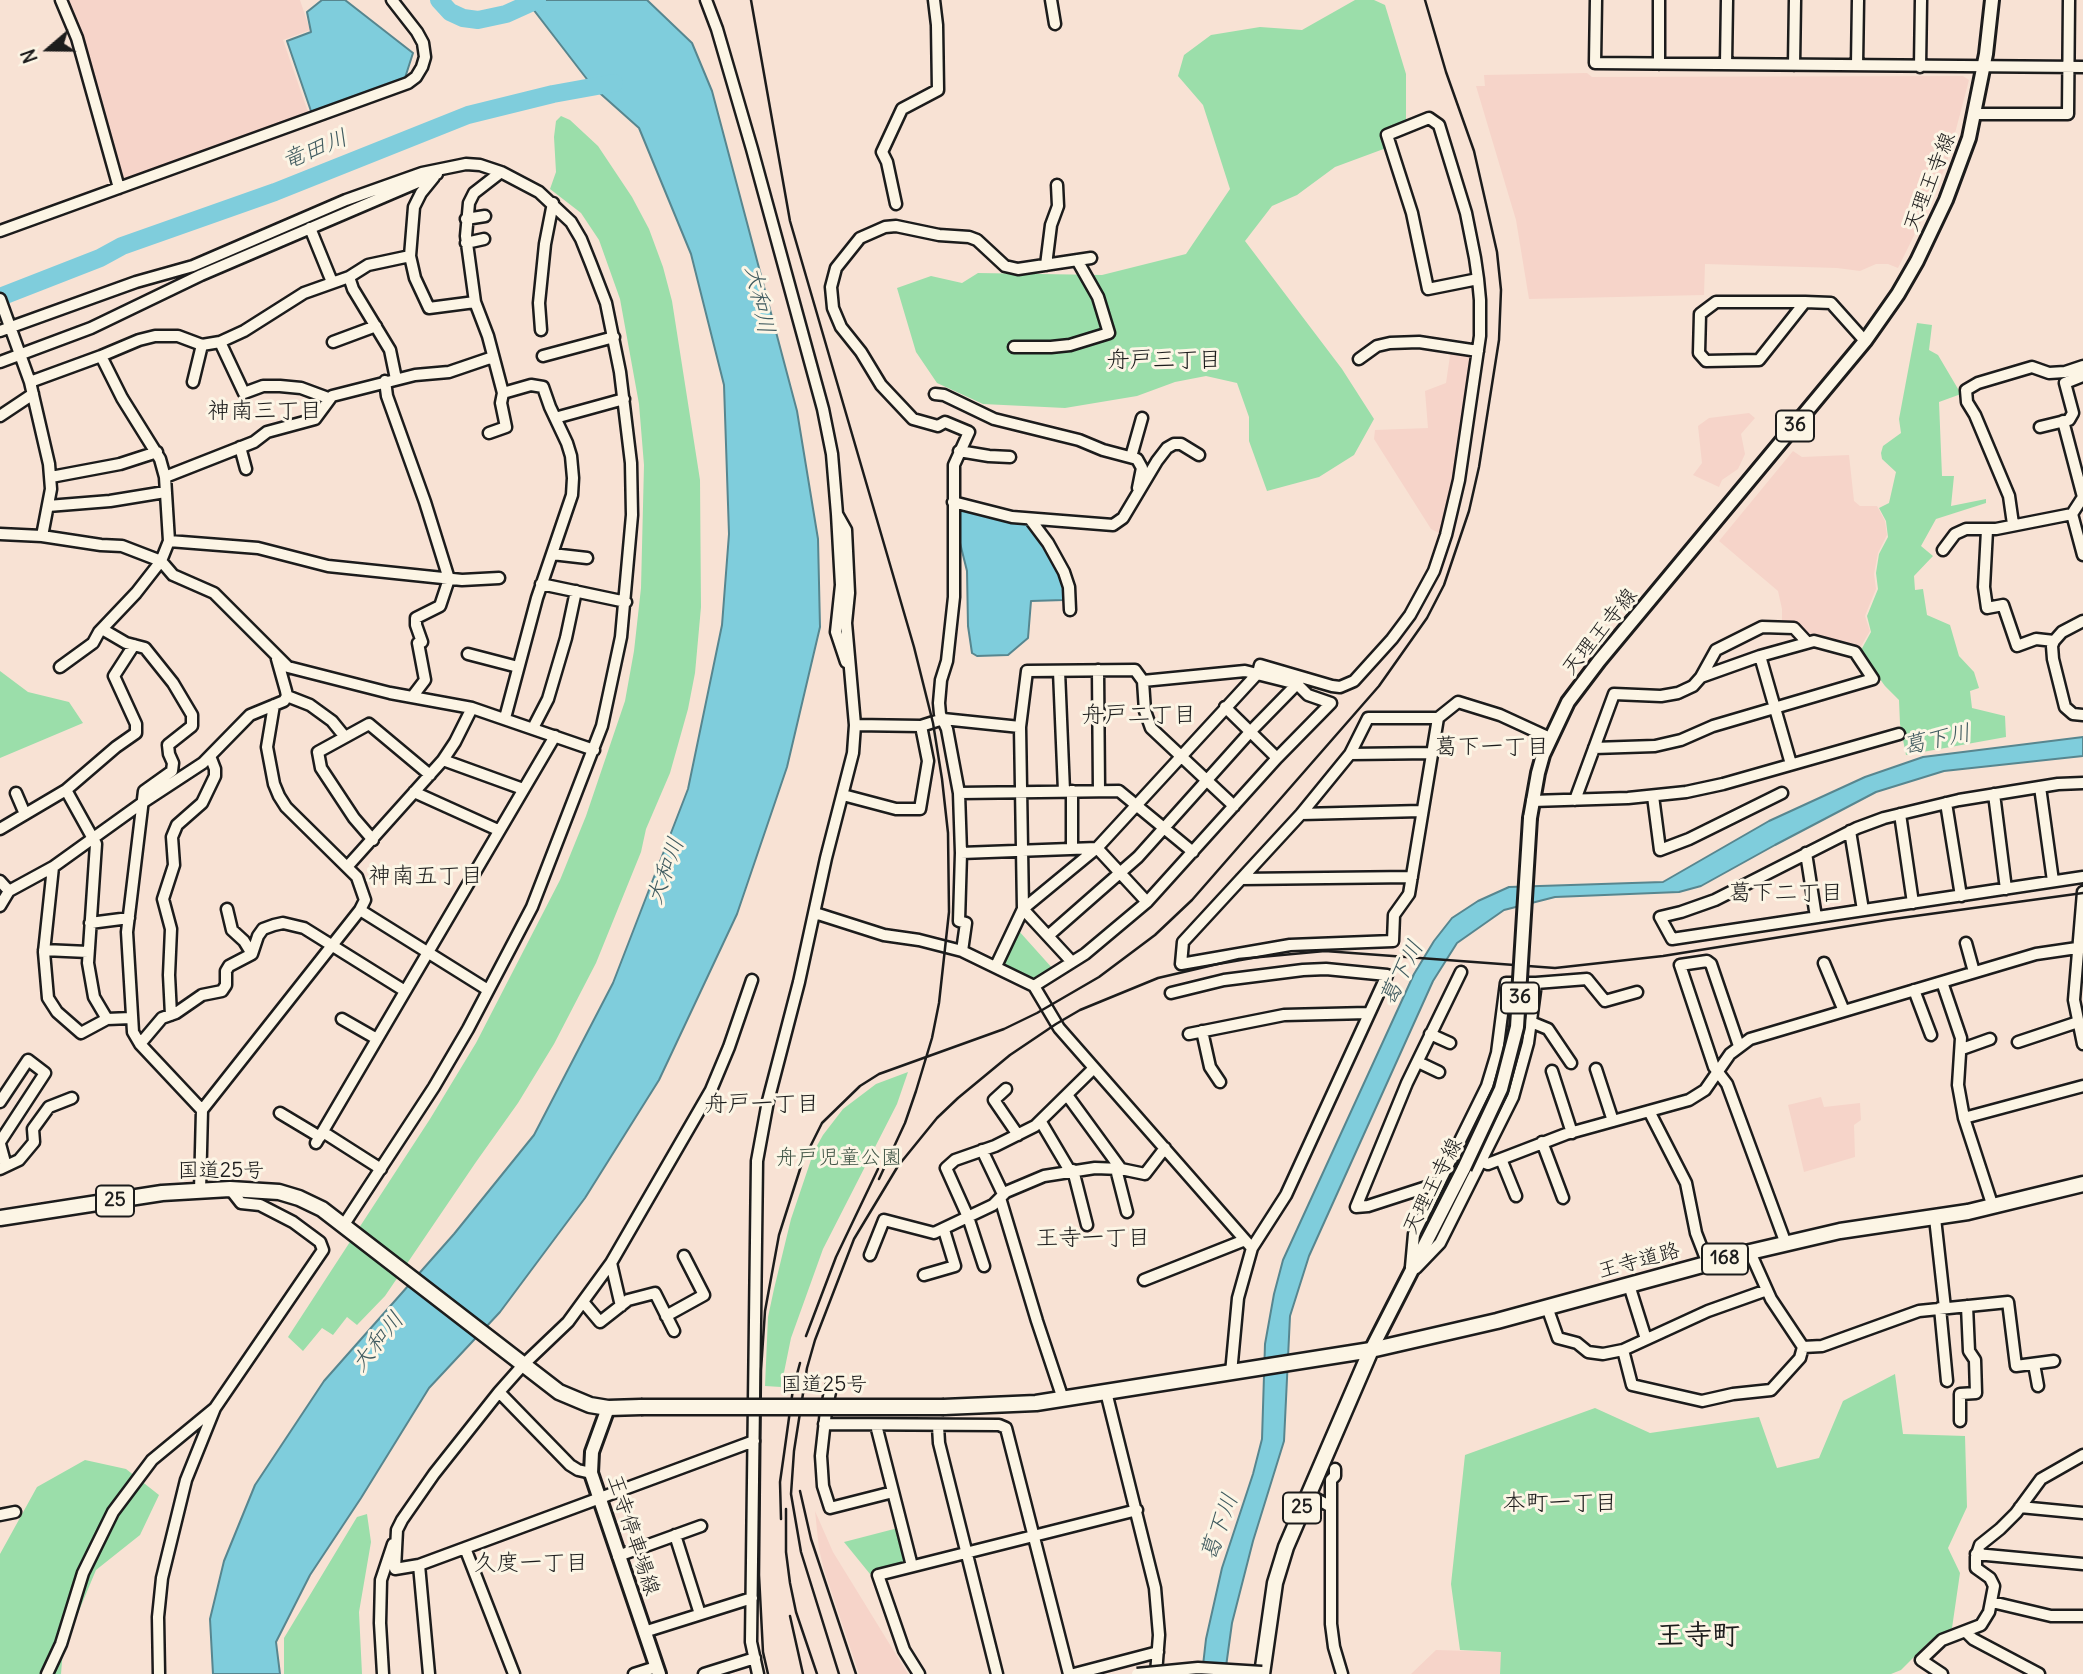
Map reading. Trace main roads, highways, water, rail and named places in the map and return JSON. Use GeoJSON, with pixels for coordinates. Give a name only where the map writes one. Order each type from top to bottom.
{"type":"FeatureCollection","features":[{"type":"Feature","properties":{"kind":"highway","name":"王寺道路"},"geometry":{"type":"LineString","coordinates":[[1371,1350],[1497,1321],[1750,1252],[1840,1231],[1993,1207],[2083,1184]]}},
{"type":"Feature","properties":{"kind":"highway","name":"国道25号"},"geometry":{"type":"LineString","coordinates":[[0,1218],[162,1193],[230,1189],[279,1192],[299,1198],[322,1209],[559,1392],[575,1400],[608,1408],[1009,1406],[1371,1350]]}},
{"type":"Feature","properties":{"kind":"highway","name":"25"},"geometry":{"type":"LineString","coordinates":[[1262,1673],[1275,1583],[1286,1547],[1371,1350]]}},
{"type":"Feature","properties":{"kind":"main road","name":"天理王寺線"},"geometry":{"type":"LineString","coordinates":[[1371,1350],[1464,1168],[1501,1089],[1517,1027],[1532,801],[1550,738],[1568,702],[1599,662],[1865,341],[1898,294],[1934,226],[1959,166],[1975,114],[1992,0]]}},
{"type":"Feature","properties":{"kind":"main road","name":"王寺停車場線"},"geometry":{"type":"LineString","coordinates":[[608,1408],[592,1452],[591,1473],[657,1671]]}},
{"type":"Feature","properties":{"kind":"water"},"geometry":{"type":"Polygon","coordinates":[[[322,0],[345,0],[413,53],[404,81],[312,114],[287,41],[311,32],[307,12],[322,0]]]}},
{"type":"Feature","properties":{"kind":"water","name":"大和川"},"geometry":{"type":"Polygon","coordinates":[[[526,0],[647,0],[692,43],[712,91],[797,411],[818,539],[820,627],[787,767],[737,914],[659,1080],[585,1198],[500,1312],[429,1388],[310,1575],[276,1642],[280,1674],[213,1674],[210,1619],[224,1561],[255,1485],[324,1381],[454,1234],[534,1135],[613,983],[688,789],[722,625],[729,534],[724,385],[691,254],[639,128],[593,87],[526,0]]]}},
{"type":"Feature","properties":{"kind":"water"},"geometry":{"type":"Polygon","coordinates":[[[961,507],[1028,523],[1050,552],[1064,582],[1064,600],[1031,601],[1028,638],[1008,655],[977,656],[972,653],[968,626],[967,571],[959,539],[958,509],[961,507]]]}},
{"type":"Feature","properties":{"kind":"water"},"geometry":{"type":"Polygon","coordinates":[[[2083,737],[2083,756],[1944,771],[1876,792],[1701,886],[1679,892],[1555,897],[1504,910],[1457,943],[1433,981],[1309,1256],[1290,1316],[1284,1441],[1253,1541],[1232,1623],[1225,1674],[1202,1674],[1206,1639],[1222,1568],[1262,1439],[1265,1344],[1283,1260],[1414,974],[1452,918],[1478,901],[1509,887],[1663,882],[1769,821],[1865,777],[1923,757],[2083,737]]]}},
{"type":"Feature","properties":{"kind":"waterway"},"geometry":{"type":"LineString","coordinates":[[439,0],[450,12],[463,18],[478,20],[506,14],[537,0]]}},
{"type":"Feature","properties":{"kind":"waterway","name":"竜田川"},"geometry":{"type":"LineString","coordinates":[[0,297],[100,258],[122,246],[275,192],[468,115],[553,94],[614,83]]}},
{"type":"Feature","properties":{"kind":"railway"},"geometry":{"type":"LineString","coordinates":[[751,0],[790,221],[914,647],[933,723],[948,833],[949,912],[939,1003],[916,1091],[905,1123],[879,1179]]}},
{"type":"Feature","properties":{"kind":"railway"},"geometry":{"type":"LineString","coordinates":[[768,1674],[763,1652],[759,1575],[761,1370],[765,1311],[779,1235],[802,1163],[822,1123],[860,1086],[879,1074],[1004,1029],[1037,1013],[1099,977],[1155,935],[1192,900],[1379,686],[1427,618],[1444,585],[1469,511],[1479,467],[1499,340],[1501,290],[1497,252],[1474,151],[1446,72],[1425,0]]}},
{"type":"Feature","properties":{"kind":"railway"},"geometry":{"type":"LineString","coordinates":[[839,1674],[801,1552],[791,1494],[794,1451],[807,1368],[815,1340],[854,1239],[898,1166],[937,1118],[958,1098],[1010,1055],[1056,1024],[1080,1010],[1158,978],[1239,959],[1325,951],[1555,968],[1663,956],[1886,920],[2083,893]]}},
{"type":"Feature","properties":{"kind":"railway"},"geometry":{"type":"LineString","coordinates":[[806,1336],[836,1257],[878,1169]]}},
{"type":"Feature","properties":{"kind":"railway"},"geometry":{"type":"LineString","coordinates":[[781,1519],[780,1482],[793,1389],[800,1363]]}},
{"type":"Feature","properties":{"kind":"railway"},"geometry":{"type":"LineString","coordinates":[[800,1491],[811,1539],[856,1674]]}},
{"type":"Feature","properties":{"kind":"railway"},"geometry":{"type":"LineString","coordinates":[[786,1509],[786,1552],[790,1583],[796,1612],[817,1674]]}},
{"type":"Feature","properties":{"kind":"railway"},"geometry":{"type":"LineString","coordinates":[[790,1616],[803,1674]]}},
{"type":"Feature","properties":{"kind":"district","name":"舟戸三丁目"},"geometry":{"type":"Point","coordinates":[1164,360]}},
{"type":"Feature","properties":{"kind":"district","name":"神南三丁目"},"geometry":{"type":"Point","coordinates":[265,411]}},
{"type":"Feature","properties":{"kind":"district","name":"舟戸二丁目"},"geometry":{"type":"Point","coordinates":[1139,715]}},
{"type":"Feature","properties":{"kind":"district","name":"葛下一丁目"},"geometry":{"type":"Point","coordinates":[1492,747]}},
{"type":"Feature","properties":{"kind":"district","name":"神南五丁目"},"geometry":{"type":"Point","coordinates":[426,876]}},
{"type":"Feature","properties":{"kind":"district","name":"葛下二丁目"},"geometry":{"type":"Point","coordinates":[1786,893]}},
{"type":"Feature","properties":{"kind":"district","name":"舟戸一丁目"},"geometry":{"type":"Point","coordinates":[762,1104]}},
{"type":"Feature","properties":{"kind":"district","name":"王寺一丁目"},"geometry":{"type":"Point","coordinates":[1093,1238]}},
{"type":"Feature","properties":{"kind":"district","name":"本町一丁目"},"geometry":{"type":"Point","coordinates":[1560,1503]}},
{"type":"Feature","properties":{"kind":"district","name":"久度一丁目"},"geometry":{"type":"Point","coordinates":[531,1563]}},
{"type":"Feature","properties":{"kind":"district","name":"王寺町"},"geometry":{"type":"Point","coordinates":[1698,1636]}},
{"type":"Feature","properties":{"kind":"water label","name":"葛下川"},"geometry":{"type":"Point","coordinates":[1937,740]}},
{"type":"Feature","properties":{"kind":"water label","name":"葛下川"},"geometry":{"type":"Point","coordinates":[1402,973]}},
{"type":"Feature","properties":{"kind":"water label","name":"葛下川"},"geometry":{"type":"Point","coordinates":[1220,1527]}},
{"type":"Feature","properties":{"kind":"park label","name":"舟戸児童公園"},"geometry":{"type":"Point","coordinates":[839,1158]}}]}
